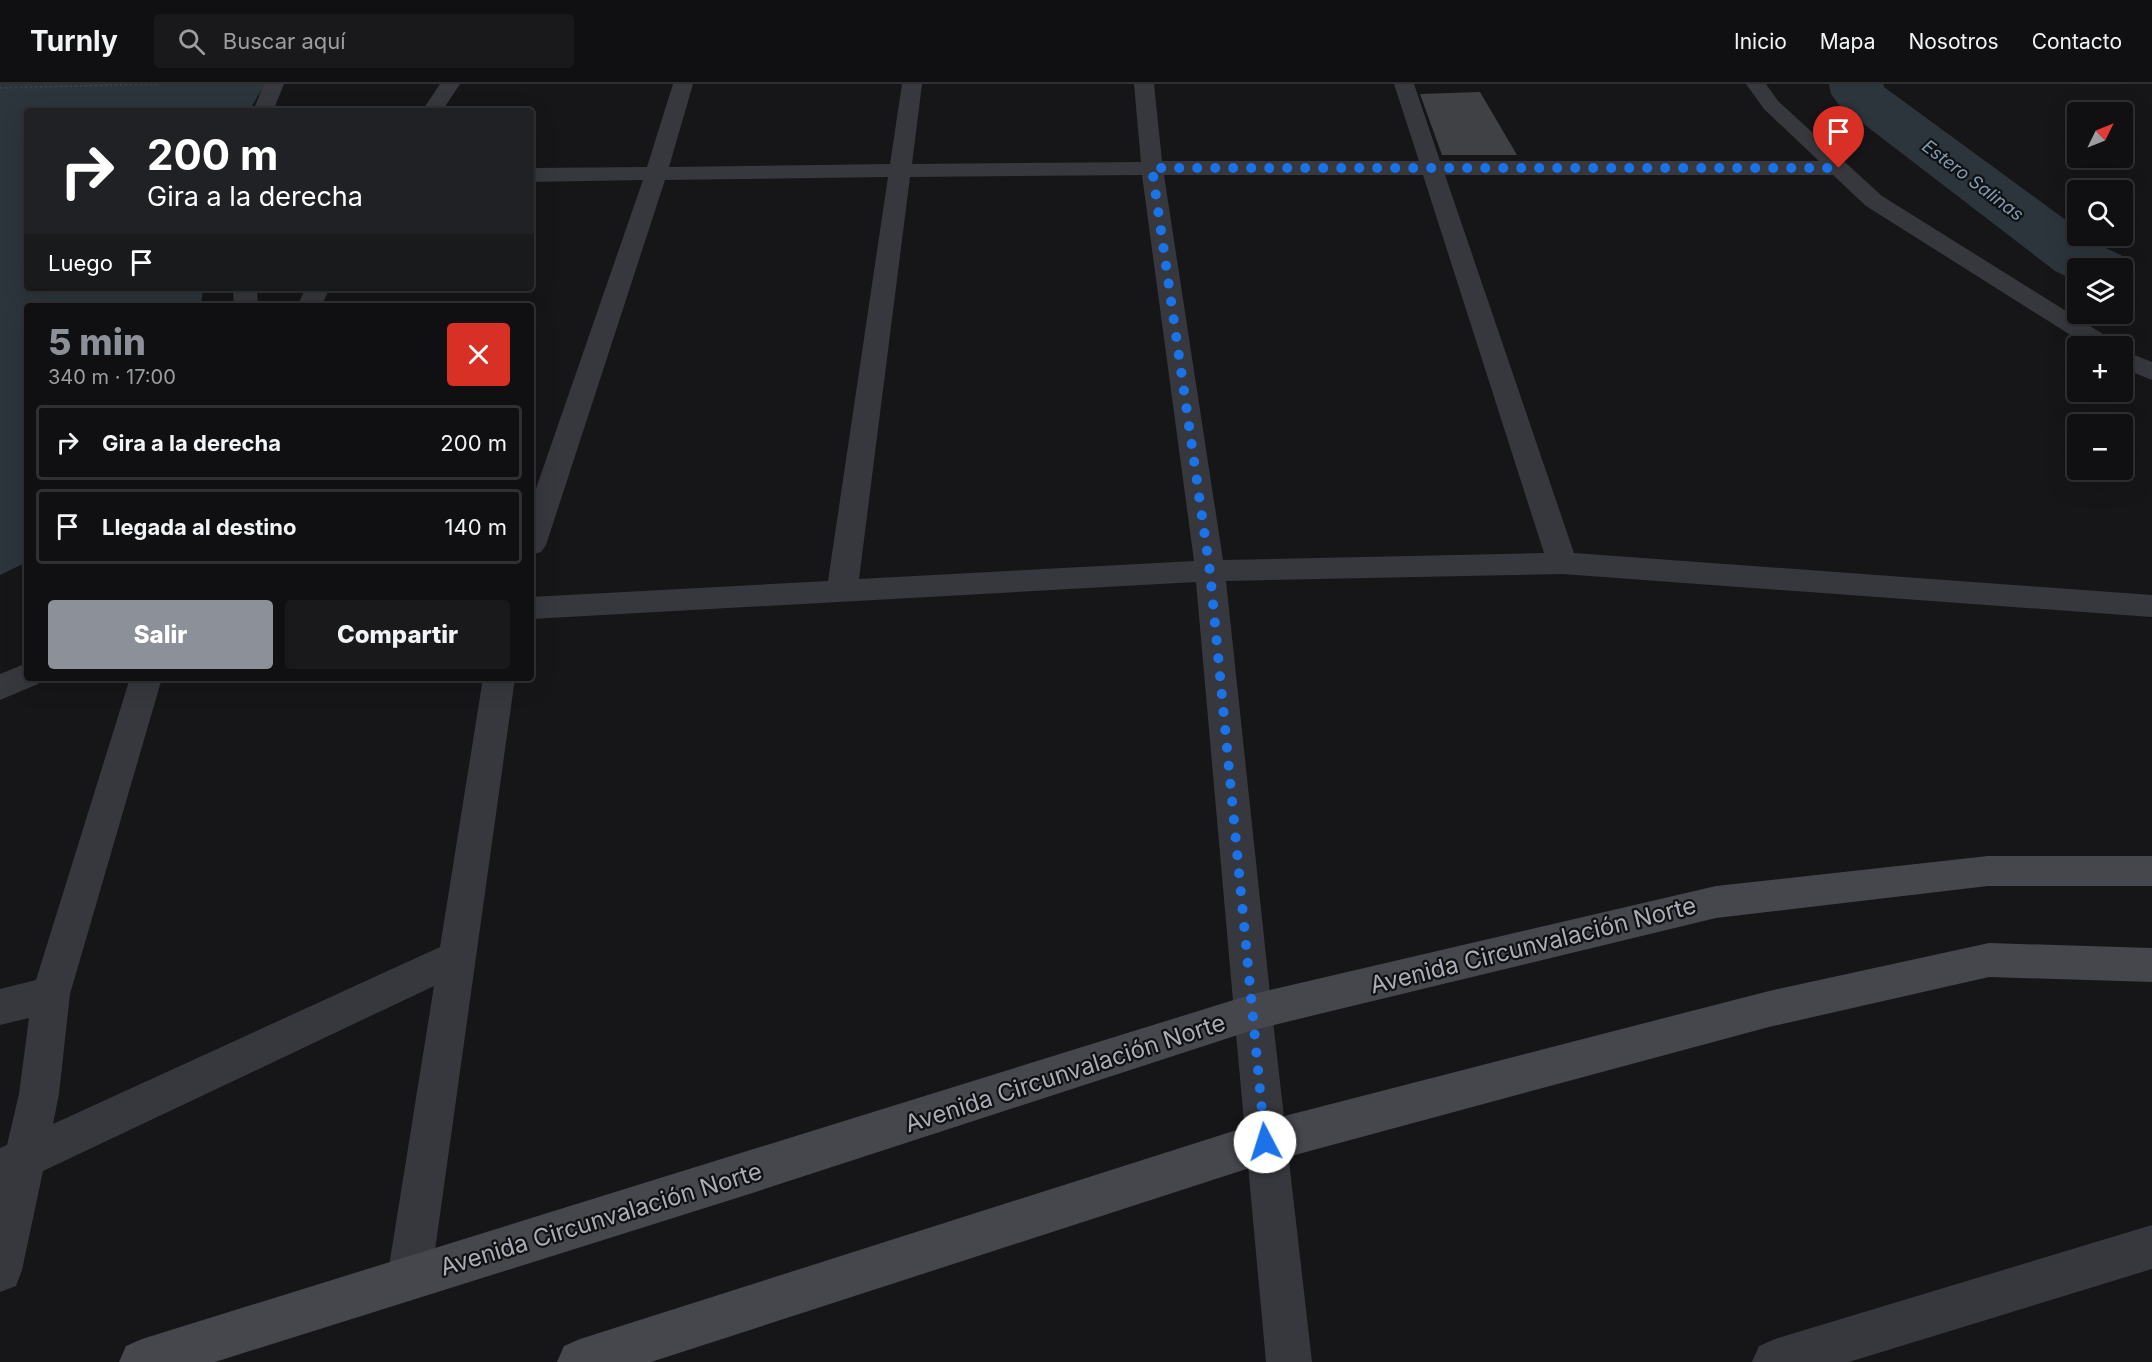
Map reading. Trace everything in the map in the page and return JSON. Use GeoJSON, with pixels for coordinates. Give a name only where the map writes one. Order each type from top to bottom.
{"type":"FeatureCollection","features":[{"type":"Feature","properties":{"kind":"main road","name":"Avenida Circunvalación Norte"},"geometry":{"type":"LineString","coordinates":[[142,1362],[1253,1012],[1716,902],[1988,871],[2152,871]]}},
{"type":"Feature","properties":{"kind":"main road"},"geometry":{"type":"LineString","coordinates":[[580,1362],[1265,1142],[1769,1009],[1989,960],[2152,965]]}},
{"type":"Feature","properties":{"kind":"street"},"geometry":{"type":"LineString","coordinates":[[264,108],[273,84]]}},
{"type":"Feature","properties":{"kind":"street"},"geometry":{"type":"LineString","coordinates":[[434,108],[450,84]]}},
{"type":"Feature","properties":{"kind":"street"},"geometry":{"type":"LineString","coordinates":[[534,536],[656,174],[683,84]]}},
{"type":"Feature","properties":{"kind":"street"},"geometry":{"type":"LineString","coordinates":[[842,591],[912,84]]}},
{"type":"Feature","properties":{"kind":"street"},"geometry":{"type":"LineString","coordinates":[[1144,84],[1152,168],[1210,572],[1265,1142],[1289,1362]]}},
{"type":"Feature","properties":{"kind":"street"},"geometry":{"type":"LineString","coordinates":[[1404,84],[1562,563]]}},
{"type":"Feature","properties":{"kind":"street"},"geometry":{"type":"LineString","coordinates":[[1756,84],[1771,105],[1874,201],[2089,336]]}},
{"type":"Feature","properties":{"kind":"street"},"geometry":{"type":"LineString","coordinates":[[534,175],[1152,168],[1839,168]]}},
{"type":"Feature","properties":{"kind":"street"},"geometry":{"type":"LineString","coordinates":[[2133,363],[2152,372]]}},
{"type":"Feature","properties":{"kind":"street"},"geometry":{"type":"LineString","coordinates":[[534,608],[1210,572],[1562,563],[2152,606]]}},
{"type":"Feature","properties":{"kind":"street"},"geometry":{"type":"LineString","coordinates":[[0,688],[24,676]]}},
{"type":"Feature","properties":{"kind":"street"},"geometry":{"type":"LineString","coordinates":[[0,1270],[13,1164],[39,1094],[51,994],[145,681]]}},
{"type":"Feature","properties":{"kind":"street"},"geometry":{"type":"LineString","coordinates":[[409,1279],[499,681]]}},
{"type":"Feature","properties":{"kind":"street"},"geometry":{"type":"LineString","coordinates":[[13,1164],[457,957]]}},
{"type":"Feature","properties":{"kind":"street"},"geometry":{"type":"LineString","coordinates":[[0,1007],[51,994]]}},
{"type":"Feature","properties":{"kind":"street"},"geometry":{"type":"LineString","coordinates":[[1801,1358],[2152,1247]]}},
{"type":"Feature","properties":{"kind":"path"},"geometry":{"type":"LineString","coordinates":[[0,88],[158,84]]}},
{"type":"Feature","properties":{"kind":"shaded area"},"geometry":{"type":"Polygon","coordinates":[[[0,84],[265,84],[251,108],[24,108],[24,291],[203,291],[201,303],[24,303],[24,563],[0,575],[0,84]]]}},
{"type":"Feature","properties":{"kind":"building"},"geometry":{"type":"Polygon","coordinates":[[[1480,92],[1517,155],[1442,155],[1420,94],[1480,92]]]}},
{"type":"Feature","properties":{"kind":"waterway","name":"Estero Salinas"},"geometry":{"type":"LineString","coordinates":[[1856,84],[1858,94],[2077,258]]}},
{"type":"Feature","properties":{"kind":"route"},"geometry":{"type":"LineString","coordinates":[[1265,1142],[1210,572],[1152,168],[1839,168]]}}]}
